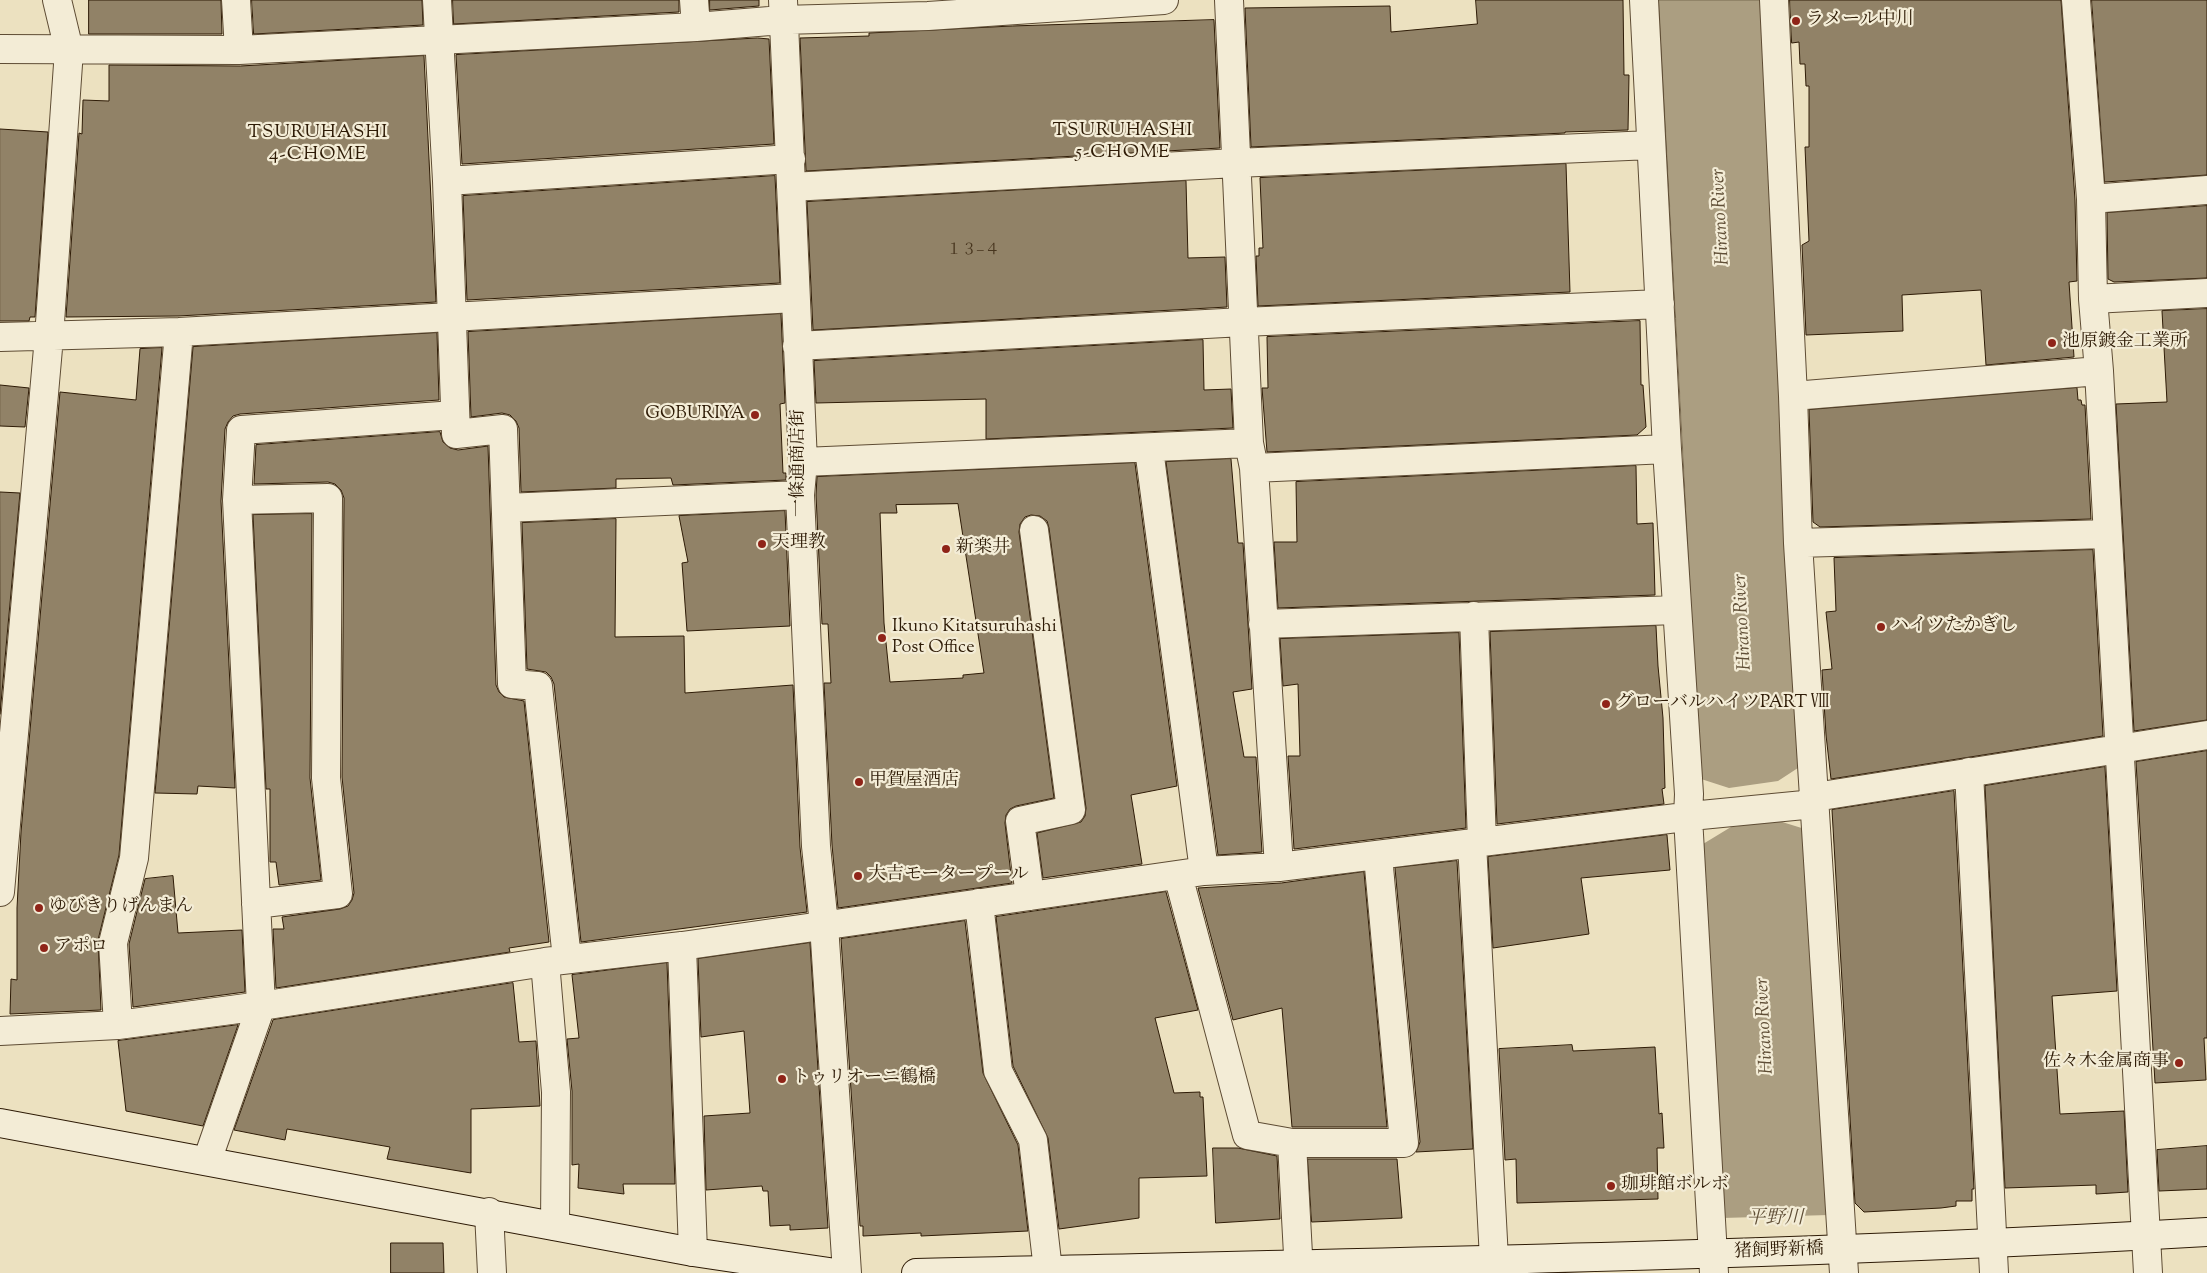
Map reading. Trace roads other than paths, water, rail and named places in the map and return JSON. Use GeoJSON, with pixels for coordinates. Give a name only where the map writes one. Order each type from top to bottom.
{"type":"FeatureCollection","features":[{"type":"Feature","properties":{"kind":"street"},"geometry":{"type":"LineString","coordinates":[[0,892],[49,337],[69,50],[57,0]]}},
{"type":"Feature","properties":{"kind":"street"},"geometry":{"type":"LineString","coordinates":[[236,0],[239,50]]}},
{"type":"Feature","properties":{"kind":"street"},"geometry":{"type":"LineString","coordinates":[[437,0],[447,181],[456,434],[503,429],[512,684],[538,686],[556,961],[555,1226]]}},
{"type":"Feature","properties":{"kind":"street"},"geometry":{"type":"LineString","coordinates":[[694,0],[696,27]]}},
{"type":"Feature","properties":{"kind":"street"},"geometry":{"type":"LineString","coordinates":[[0,49],[239,50],[696,27],[783,10],[928,8],[1164,0]]}},
{"type":"Feature","properties":{"kind":"street"},"geometry":{"type":"LineString","coordinates":[[1229,0],[1243,322],[1279,867]]}},
{"type":"Feature","properties":{"kind":"street"},"geometry":{"type":"LineString","coordinates":[[1644,0],[1667,449],[1690,794],[1694,816],[1717,1260]]}},
{"type":"Feature","properties":{"kind":"street"},"geometry":{"type":"LineString","coordinates":[[1774,0],[1810,801],[1840,1258]]}},
{"type":"Feature","properties":{"kind":"street"},"geometry":{"type":"LineString","coordinates":[[2076,0],[2091,199],[2093,299],[2099,371],[2148,1273]]}},
{"type":"Feature","properties":{"kind":"street","name":"一條通商店街"},"geometry":{"type":"LineString","coordinates":[[783,10],[803,462],[800,495],[816,846],[824,925],[846,1273]]}},
{"type":"Feature","properties":{"kind":"street"},"geometry":{"type":"LineString","coordinates":[[791,187],[1236,163],[1651,145]]}},
{"type":"Feature","properties":{"kind":"street"},"geometry":{"type":"LineString","coordinates":[[447,181],[791,159]]}},
{"type":"Feature","properties":{"kind":"street"},"geometry":{"type":"LineString","coordinates":[[2091,199],[2207,190]]}},
{"type":"Feature","properties":{"kind":"street"},"geometry":{"type":"LineString","coordinates":[[2093,299],[2207,293]]}},
{"type":"Feature","properties":{"kind":"street"},"geometry":{"type":"LineString","coordinates":[[0,337],[179,332],[452,315],[795,298]]}},
{"type":"Feature","properties":{"kind":"street"},"geometry":{"type":"LineString","coordinates":[[797,346],[1243,322],[1660,304]]}},
{"type":"Feature","properties":{"kind":"street"},"geometry":{"type":"LineString","coordinates":[[118,1025],[113,942],[134,858],[179,332]]}},
{"type":"Feature","properties":{"kind":"street"},"geometry":{"type":"LineString","coordinates":[[1793,396],[2099,371]]}},
{"type":"Feature","properties":{"kind":"street"},"geometry":{"type":"LineString","coordinates":[[207,1161],[260,1006],[237,500],[241,430],[455,415]]}},
{"type":"Feature","properties":{"kind":"street"},"geometry":{"type":"LineString","coordinates":[[803,462],[1149,449],[1252,456],[1667,449]]}},
{"type":"Feature","properties":{"kind":"street"},"geometry":{"type":"LineString","coordinates":[[1149,449],[1204,871]]}},
{"type":"Feature","properties":{"kind":"street"},"geometry":{"type":"LineString","coordinates":[[506,508],[800,495]]}},
{"type":"Feature","properties":{"kind":"street"},"geometry":{"type":"LineString","coordinates":[[237,500],[328,498],[326,778],[338,894],[256,904]]}},
{"type":"Feature","properties":{"kind":"street"},"geometry":{"type":"LineString","coordinates":[[1030,896],[1020,822],[1071,810],[1034,530]]}},
{"type":"Feature","properties":{"kind":"street"},"geometry":{"type":"LineString","coordinates":[[1798,542],[2107,534]]}},
{"type":"Feature","properties":{"kind":"street"},"geometry":{"type":"LineString","coordinates":[[1263,624],[1677,610]]}},
{"type":"Feature","properties":{"kind":"street"},"geometry":{"type":"LineString","coordinates":[[1474,616],[1477,842],[1494,1259]]}},
{"type":"Feature","properties":{"kind":"street"},"geometry":{"type":"LineString","coordinates":[[0,1031],[118,1025],[260,1006],[556,961],[682,946],[1204,871],[1279,867],[1378,856],[1810,801],[1969,772],[2207,735]]}},
{"type":"Feature","properties":{"kind":"street"},"geometry":{"type":"LineString","coordinates":[[1969,772],[1994,1273]]}},
{"type":"Feature","properties":{"kind":"street"},"geometry":{"type":"LineString","coordinates":[[1178,875],[1247,1135],[1292,1143],[1404,1142],[1378,856]]}},
{"type":"Feature","properties":{"kind":"street"},"geometry":{"type":"LineString","coordinates":[[979,903],[998,1071],[1033,1140],[1048,1270]]}},
{"type":"Feature","properties":{"kind":"street"},"geometry":{"type":"LineString","coordinates":[[682,946],[693,1252]]}},
{"type":"Feature","properties":{"kind":"street"},"geometry":{"type":"LineString","coordinates":[[0,1123],[489,1212],[693,1252],[836,1273]]}},
{"type":"Feature","properties":{"kind":"street"},"geometry":{"type":"LineString","coordinates":[[1292,1143],[1299,1269]]}},
{"type":"Feature","properties":{"kind":"street"},"geometry":{"type":"LineString","coordinates":[[489,1212],[492,1273]]}},
{"type":"Feature","properties":{"kind":"street","name":"猪飼野新橋"},"geometry":{"type":"LineString","coordinates":[[916,1273],[1048,1270],[1299,1269],[1494,1259],[1717,1260],[1840,1258],[1992,1244],[2207,1232]]}},
{"type":"Feature","properties":{"kind":"water","name":"平野川"},"geometry":{"type":"Polygon","coordinates":[[[1659,0],[1761,0],[1830,1273],[1727,1273],[1659,0]]]}},
{"type":"Feature","properties":{"kind":"place","name":"ラメール中川"},"geometry":{"type":"Point","coordinates":[1796,21]}},
{"type":"Feature","properties":{"kind":"place","name":"池原鍍金工業所"},"geometry":{"type":"Point","coordinates":[2052,343]}},
{"type":"Feature","properties":{"kind":"place","name":"GOBURIYA"},"geometry":{"type":"Point","coordinates":[755,415]}},
{"type":"Feature","properties":{"kind":"place","name":"天理教"},"geometry":{"type":"Point","coordinates":[762,544]}},
{"type":"Feature","properties":{"kind":"place","name":"新楽井"},"geometry":{"type":"Point","coordinates":[946,549]}},
{"type":"Feature","properties":{"kind":"place","name":"ハイツたかぎし"},"geometry":{"type":"Point","coordinates":[1881,627]}},
{"type":"Feature","properties":{"kind":"place","name":"Ikuno Kitatsuruhashi Post Office"},"geometry":{"type":"Point","coordinates":[882,638]}},
{"type":"Feature","properties":{"kind":"place","name":"グローバルハイツPART Ⅷ"},"geometry":{"type":"Point","coordinates":[1606,704]}},
{"type":"Feature","properties":{"kind":"place","name":"甲賀屋酒店"},"geometry":{"type":"Point","coordinates":[859,782]}},
{"type":"Feature","properties":{"kind":"place","name":"大吉モータープール"},"geometry":{"type":"Point","coordinates":[858,876]}},
{"type":"Feature","properties":{"kind":"place","name":"ゆびきりげんまん"},"geometry":{"type":"Point","coordinates":[39,908]}},
{"type":"Feature","properties":{"kind":"place","name":"アポロ"},"geometry":{"type":"Point","coordinates":[44,948]}},
{"type":"Feature","properties":{"kind":"place","name":"佐々木金属商事"},"geometry":{"type":"Point","coordinates":[2179,1063]}},
{"type":"Feature","properties":{"kind":"place","name":"トゥリオーニ鶴橋"},"geometry":{"type":"Point","coordinates":[782,1079]}},
{"type":"Feature","properties":{"kind":"place","name":"珈琲館ボルボ"},"geometry":{"type":"Point","coordinates":[1611,1186]}},
{"type":"Feature","properties":{"kind":"district","name":"TSURUHASHI 5-CHOME"},"geometry":{"type":"Point","coordinates":[1123,143]}},
{"type":"Feature","properties":{"kind":"district","name":"TSURUHASHI 4-CHOME"},"geometry":{"type":"Point","coordinates":[318,145]}},
{"type":"Feature","properties":{"kind":"water label","name":"Hirano River"},"geometry":{"type":"Point","coordinates":[1722,217]}},
{"type":"Feature","properties":{"kind":"water label","name":"Hirano River"},"geometry":{"type":"Point","coordinates":[1744,622]}},
{"type":"Feature","properties":{"kind":"water label","name":"Hirano River"},"geometry":{"type":"Point","coordinates":[1766,1026]}}]}
